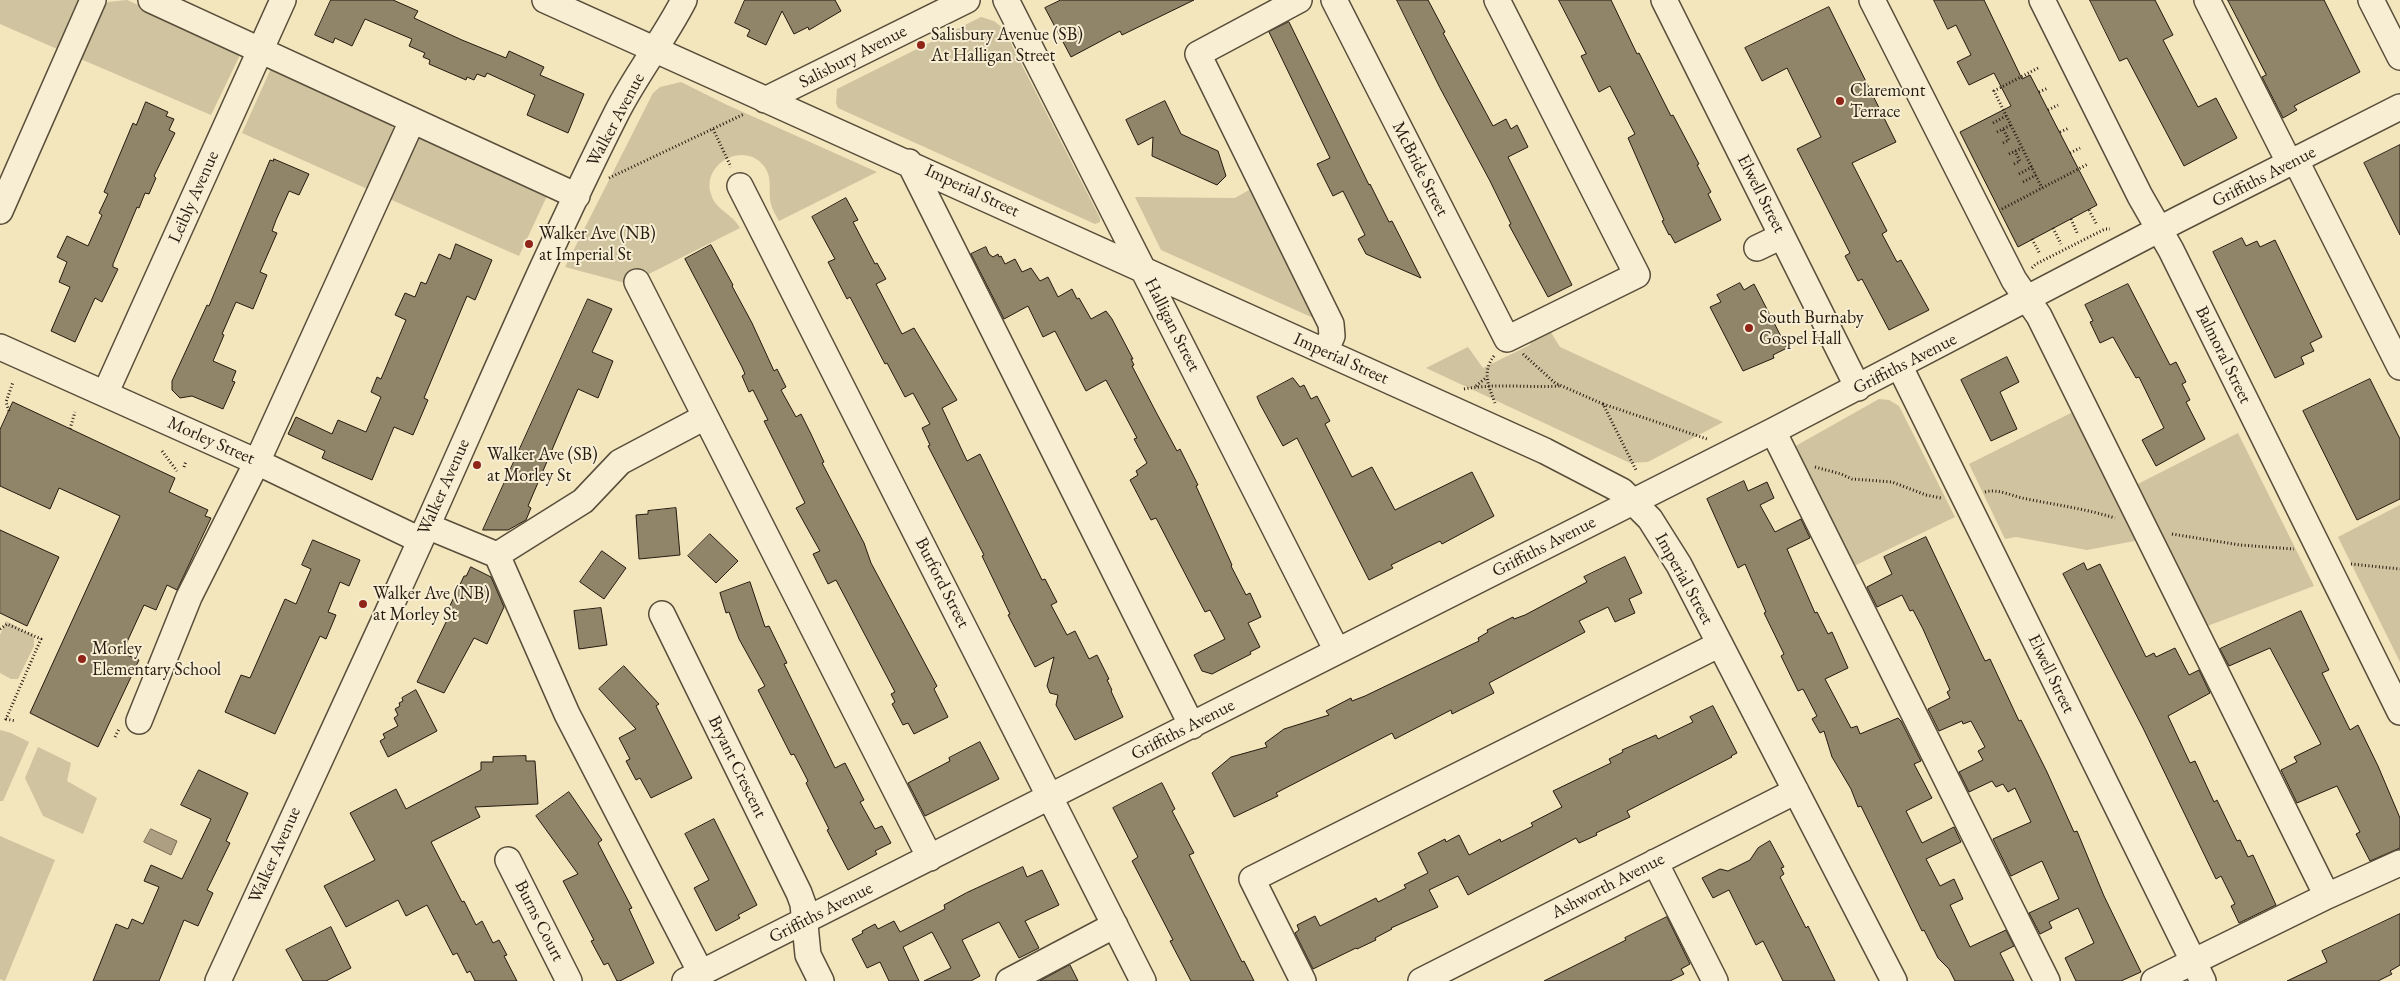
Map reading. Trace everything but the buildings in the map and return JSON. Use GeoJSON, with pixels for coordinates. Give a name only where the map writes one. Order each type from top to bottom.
{"type":"FeatureCollection","features":[{"type":"Feature","properties":{"kind":"street"},"geometry":{"type":"LineString","coordinates":[[0,211],[93,0]]}},
{"type":"Feature","properties":{"kind":"street"},"geometry":{"type":"LineString","coordinates":[[151,0],[577,196]]}},
{"type":"Feature","properties":{"kind":"street","name":"Leibly Avenue"},"geometry":{"type":"LineString","coordinates":[[105,394],[283,0]]}},
{"type":"Feature","properties":{"kind":"street","name":"Imperial Street"},"geometry":{"type":"LineString","coordinates":[[545,0],[765,100],[909,162],[1577,466],[1612,484],[1635,501],[1650,519],[1679,565],[1894,981]]}},
{"type":"Feature","properties":{"kind":"street","name":"Walker Avenue"},"geometry":{"type":"LineString","coordinates":[[218,981],[424,533],[504,351],[618,109],[656,50],[684,0]]}},
{"type":"Feature","properties":{"kind":"street","name":"Salisbury Avenue"},"geometry":{"type":"LineString","coordinates":[[765,100],[967,0]]}},
{"type":"Feature","properties":{"kind":"street","name":"Halligan Street"},"geometry":{"type":"LineString","coordinates":[[1006,0],[1337,651]]}},
{"type":"Feature","properties":{"kind":"street"},"geometry":{"type":"LineString","coordinates":[[1299,0],[1198,54],[1331,324],[1332,336],[1325,351]]}},
{"type":"Feature","properties":{"kind":"street","name":"McBride Street"},"geometry":{"type":"LineString","coordinates":[[1334,0],[1507,338]]}},
{"type":"Feature","properties":{"kind":"street"},"geometry":{"type":"LineString","coordinates":[[1497,0],[1637,275],[1507,338]]}},
{"type":"Feature","properties":{"kind":"street","name":"Elwell Street"},"geometry":{"type":"LineString","coordinates":[[1664,0],[1858,388]]}},
{"type":"Feature","properties":{"kind":"street"},"geometry":{"type":"LineString","coordinates":[[1872,0],[2014,280],[2039,316],[2327,896]]}},
{"type":"Feature","properties":{"kind":"street","name":"Balmoral Street"},"geometry":{"type":"LineString","coordinates":[[2042,0],[2140,196],[2160,230],[2400,712]]}},
{"type":"Feature","properties":{"kind":"street"},"geometry":{"type":"LineString","coordinates":[[2207,0],[2400,366]]}},
{"type":"Feature","properties":{"kind":"street"},"geometry":{"type":"LineString","coordinates":[[2371,0],[2400,57]]}},
{"type":"Feature","properties":{"kind":"street","name":"Griffiths Avenue"},"geometry":{"type":"LineString","coordinates":[[693,977],[1900,367],[2160,230],[2400,107]]}},
{"type":"Feature","properties":{"kind":"street"},"geometry":{"type":"LineString","coordinates":[[128,726],[258,462],[412,121]]}},
{"type":"Feature","properties":{"kind":"street"},"geometry":{"type":"LineString","coordinates":[[909,162],[1192,726]]}},
{"type":"Feature","properties":{"kind":"street","name":"Burford Street"},"geometry":{"type":"LineString","coordinates":[[740,186],[1143,981]]}},
{"type":"Feature","properties":{"kind":"street"},"geometry":{"type":"LineString","coordinates":[[1757,248],[1782,236]]}},
{"type":"Feature","properties":{"kind":"street"},"geometry":{"type":"LineString","coordinates":[[637,282],[930,858]]}},
{"type":"Feature","properties":{"kind":"street","name":"Morley Street"},"geometry":{"type":"LineString","coordinates":[[0,347],[258,462],[424,533],[497,554]]}},
{"type":"Feature","properties":{"kind":"street","name":"Elwell Street"},"geometry":{"type":"LineString","coordinates":[[1900,367],[2198,971]]}},
{"type":"Feature","properties":{"kind":"street"},"geometry":{"type":"LineString","coordinates":[[693,977],[567,714],[497,554],[583,501],[620,462],[705,417]]}},
{"type":"Feature","properties":{"kind":"street"},"geometry":{"type":"LineString","coordinates":[[1773,431],[2047,981]]}},
{"type":"Feature","properties":{"kind":"street","name":"Bryant Crescent"},"geometry":{"type":"LineString","coordinates":[[662,614],[799,893],[808,955],[821,981]]}},
{"type":"Feature","properties":{"kind":"street"},"geometry":{"type":"LineString","coordinates":[[1303,981],[1252,879],[1720,644]]}},
{"type":"Feature","properties":{"kind":"street","name":"Ashworth Avenue"},"geometry":{"type":"LineString","coordinates":[[1421,981],[1796,791]]}},
{"type":"Feature","properties":{"kind":"street","name":"Burns Court"},"geometry":{"type":"LineString","coordinates":[[508,860],[570,981]]}},
{"type":"Feature","properties":{"kind":"street"},"geometry":{"type":"LineString","coordinates":[[1655,862],[1716,981]]}},
{"type":"Feature","properties":{"kind":"street"},"geometry":{"type":"LineString","coordinates":[[2154,981],[2198,971],[2327,896],[2400,863]]}},
{"type":"Feature","properties":{"kind":"street"},"geometry":{"type":"LineString","coordinates":[[1010,981],[1115,925]]}},
{"type":"Feature","properties":{"kind":"path"},"geometry":{"type":"LineString","coordinates":[[2038,68],[1994,91],[2042,188]]}},
{"type":"Feature","properties":{"kind":"path"},"geometry":{"type":"LineString","coordinates":[[2039,92],[2048,88]]}},
{"type":"Feature","properties":{"kind":"path"},"geometry":{"type":"LineString","coordinates":[[604,180],[748,112],[765,100]]}},
{"type":"Feature","properties":{"kind":"path"},"geometry":{"type":"LineString","coordinates":[[2048,110],[2058,105]]}},
{"type":"Feature","properties":{"kind":"path"},"geometry":{"type":"LineString","coordinates":[[1993,123],[2006,116]]}},
{"type":"Feature","properties":{"kind":"path"},"geometry":{"type":"LineString","coordinates":[[1997,132],[2011,125]]}},
{"type":"Feature","properties":{"kind":"path"},"geometry":{"type":"LineString","coordinates":[[2060,132],[2069,128]]}},
{"type":"Feature","properties":{"kind":"path"},"geometry":{"type":"LineString","coordinates":[[713,129],[740,186]]}},
{"type":"Feature","properties":{"kind":"path"},"geometry":{"type":"LineString","coordinates":[[2003,129],[2009,140],[2003,143]]}},
{"type":"Feature","properties":{"kind":"path"},"geometry":{"type":"LineString","coordinates":[[2009,154],[2022,148]]}},
{"type":"Feature","properties":{"kind":"path"},"geometry":{"type":"LineString","coordinates":[[2070,153],[2080,148]]}},
{"type":"Feature","properties":{"kind":"path"},"geometry":{"type":"LineString","coordinates":[[2014,164],[2020,161],[2015,151]]}},
{"type":"Feature","properties":{"kind":"path"},"geometry":{"type":"LineString","coordinates":[[1999,210],[2088,164]]}},
{"type":"Feature","properties":{"kind":"path"},"geometry":{"type":"LineString","coordinates":[[2019,174],[2032,167]]}},
{"type":"Feature","properties":{"kind":"path"},"geometry":{"type":"LineString","coordinates":[[2023,182],[2036,175]]}},
{"type":"Feature","properties":{"kind":"path"},"geometry":{"type":"LineString","coordinates":[[2089,210],[2097,225]]}},
{"type":"Feature","properties":{"kind":"path"},"geometry":{"type":"LineString","coordinates":[[2071,219],[2078,235]]}},
{"type":"Feature","properties":{"kind":"path"},"geometry":{"type":"LineString","coordinates":[[2052,228],[2061,244]]}},
{"type":"Feature","properties":{"kind":"path"},"geometry":{"type":"LineString","coordinates":[[2032,239],[2040,254]]}},
{"type":"Feature","properties":{"kind":"path"},"geometry":{"type":"LineString","coordinates":[[1499,410],[1489,386],[1487,365],[1507,338],[1555,383],[1602,404],[1707,439]]}},
{"type":"Feature","properties":{"kind":"path"},"geometry":{"type":"LineString","coordinates":[[1475,387],[1487,378]]}},
{"type":"Feature","properties":{"kind":"path"},"geometry":{"type":"LineString","coordinates":[[9,410],[6,402],[14,382]]}},
{"type":"Feature","properties":{"kind":"path"},"geometry":{"type":"LineString","coordinates":[[1456,391],[1489,386],[1532,388],[1561,386]]}},
{"type":"Feature","properties":{"kind":"path"},"geometry":{"type":"LineString","coordinates":[[1602,404],[1636,470]]}},
{"type":"Feature","properties":{"kind":"path"},"geometry":{"type":"LineString","coordinates":[[70,429],[75,412]]}},
{"type":"Feature","properties":{"kind":"path"},"geometry":{"type":"LineString","coordinates":[[162,451],[177,471]]}},
{"type":"Feature","properties":{"kind":"path"},"geometry":{"type":"LineString","coordinates":[[184,467],[186,461]]}},
{"type":"Feature","properties":{"kind":"path"},"geometry":{"type":"LineString","coordinates":[[1788,461],[1841,474],[1852,479],[1892,482],[1926,495],[1948,499]]}},
{"type":"Feature","properties":{"kind":"path"},"geometry":{"type":"LineString","coordinates":[[2347,563],[2400,569]]}},
{"type":"Feature","properties":{"kind":"path"},"geometry":{"type":"LineString","coordinates":[[0,628],[7,624],[41,639],[6,719],[16,721]]}},
{"type":"Feature","properties":{"kind":"path"},"geometry":{"type":"LineString","coordinates":[[115,737],[128,726]]}},
{"type":"Feature","properties":{"kind":"shaded area"},"geometry":{"type":"Polygon","coordinates":[[[0,0],[83,0],[64,52],[0,24],[0,0]]]}},
{"type":"Feature","properties":{"kind":"shaded area"},"geometry":{"type":"Polygon","coordinates":[[[127,0],[237,49],[239,57],[211,115],[76,57],[98,10],[108,2],[127,0]]]}},
{"type":"Feature","properties":{"kind":"shaded area"},"geometry":{"type":"Polygon","coordinates":[[[981,17],[994,21],[1003,28],[1100,218],[1100,222],[1095,224],[838,108],[836,103],[837,89],[981,17]]]}},
{"type":"Feature","properties":{"kind":"shaded area"},"geometry":{"type":"Polygon","coordinates":[[[273,64],[388,116],[394,131],[372,191],[242,133],[273,64]]]}},
{"type":"Feature","properties":{"kind":"shaded area"},"geometry":{"type":"Polygon","coordinates":[[[681,82],[725,104],[877,172],[779,221],[771,205],[769,178],[764,166],[756,159],[746,155],[726,159],[712,173],[710,183],[711,194],[716,204],[740,228],[629,284],[565,267],[653,93],[660,87],[681,82]]]}},
{"type":"Feature","properties":{"kind":"shaded area"},"geometry":{"type":"Polygon","coordinates":[[[427,135],[547,188],[547,196],[519,256],[385,197],[417,138],[427,135]]]}},
{"type":"Feature","properties":{"kind":"shaded area"},"geometry":{"type":"Polygon","coordinates":[[[1256,186],[1318,320],[1161,250],[1135,197],[1235,198],[1256,186]]]}},
{"type":"Feature","properties":{"kind":"shaded area"},"geometry":{"type":"Polygon","coordinates":[[[1547,326],[1560,347],[1723,422],[1648,462],[1630,463],[1426,368],[1468,347],[1483,368],[1530,345],[1533,335],[1547,326]]]}},
{"type":"Feature","properties":{"kind":"shaded area"},"geometry":{"type":"Polygon","coordinates":[[[1879,399],[1889,400],[1899,406],[1955,517],[1852,567],[1792,448],[1879,399]]]}},
{"type":"Feature","properties":{"kind":"shaded area"},"geometry":{"type":"Polygon","coordinates":[[[2079,409],[2145,539],[2087,550],[2016,537],[2005,539],[1969,464],[2079,409]]]}},
{"type":"Feature","properties":{"kind":"shaded area"},"geometry":{"type":"Polygon","coordinates":[[[2238,433],[2314,586],[2202,628],[2132,487],[2238,433]]]}},
{"type":"Feature","properties":{"kind":"shaded area"},"geometry":{"type":"Polygon","coordinates":[[[2400,505],[2400,662],[2338,537],[2400,505]]]}},
{"type":"Feature","properties":{"kind":"shaded area"},"geometry":{"type":"Polygon","coordinates":[[[6,621],[34,636],[34,646],[18,679],[11,679],[0,673],[0,635],[6,621]]]}},
{"type":"Feature","properties":{"kind":"shaded area"},"geometry":{"type":"Polygon","coordinates":[[[0,730],[29,742],[3,801],[0,801],[0,730]]]}},
{"type":"Feature","properties":{"kind":"shaded area"},"geometry":{"type":"Polygon","coordinates":[[[38,747],[71,763],[67,781],[97,798],[83,834],[43,816],[25,778],[38,747]]]}},
{"type":"Feature","properties":{"kind":"shaded area"},"geometry":{"type":"Polygon","coordinates":[[[151,829],[177,841],[171,855],[144,842],[151,829]]]}},
{"type":"Feature","properties":{"kind":"shaded area"},"geometry":{"type":"Polygon","coordinates":[[[0,836],[55,860],[5,981],[0,979],[0,836]]]}},
{"type":"Feature","properties":{"kind":"place","name":"Salisbury Avenue (SB) At Halligan Street"},"geometry":{"type":"Point","coordinates":[921,45]}},
{"type":"Feature","properties":{"kind":"place","name":"Claremont Terrace"},"geometry":{"type":"Point","coordinates":[1840,101]}},
{"type":"Feature","properties":{"kind":"place","name":"Walker Ave (NB) at Imperial St"},"geometry":{"type":"Point","coordinates":[529,244]}},
{"type":"Feature","properties":{"kind":"place","name":"South Burnaby Gospel Hall"},"geometry":{"type":"Point","coordinates":[1749,328]}},
{"type":"Feature","properties":{"kind":"place","name":"Walker Ave (SB) at Morley St"},"geometry":{"type":"Point","coordinates":[477,465]}},
{"type":"Feature","properties":{"kind":"place","name":"Walker Ave (NB) at Morley St"},"geometry":{"type":"Point","coordinates":[363,604]}},
{"type":"Feature","properties":{"kind":"place","name":"Morley Elementary School"},"geometry":{"type":"Point","coordinates":[82,659]}}]}
